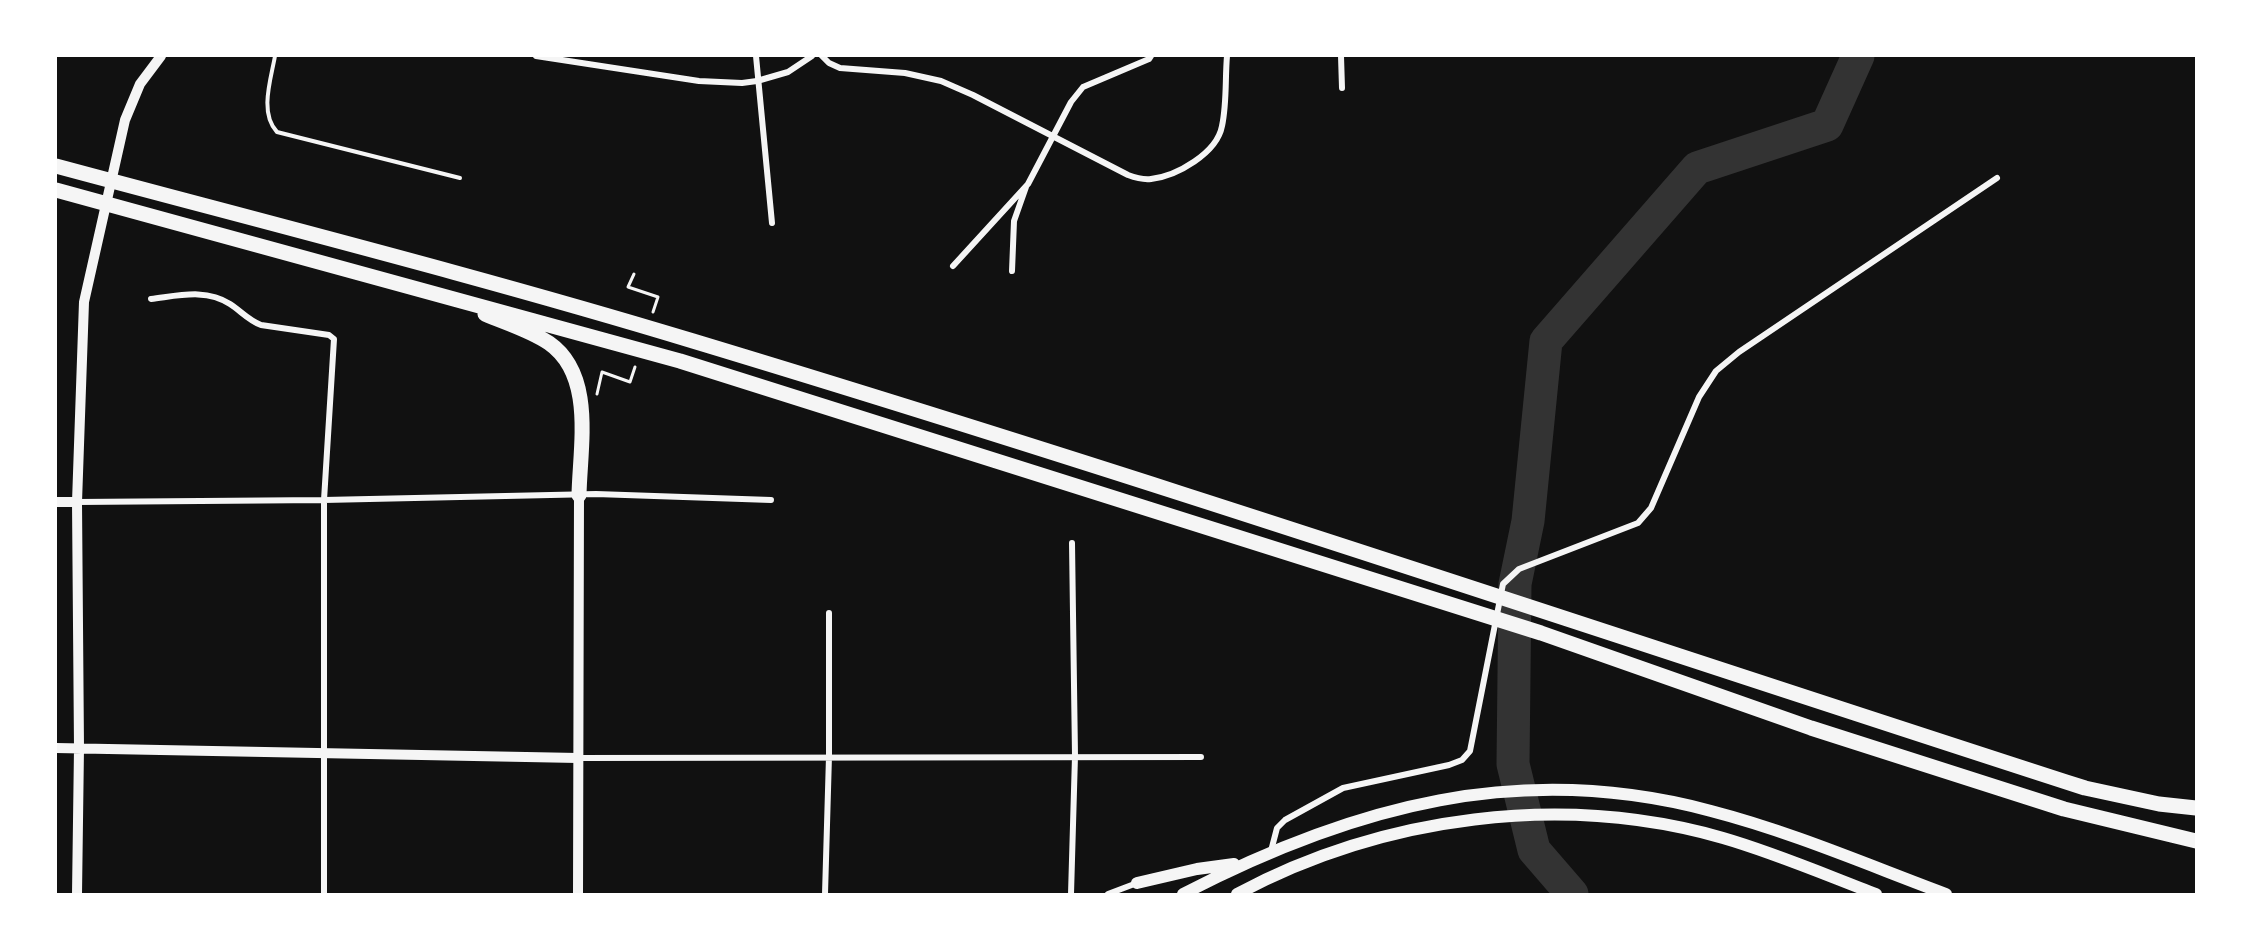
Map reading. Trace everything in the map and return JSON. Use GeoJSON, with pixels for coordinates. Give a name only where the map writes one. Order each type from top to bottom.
{"type":"FeatureCollection","features":[{"type":"Feature","properties":{"kind":"highway"},"geometry":{"type":"LineString","coordinates":[[56,166],[530,293],[688,339],[947,418],[2085,788],[2159,804],[2196,808]]}},
{"type":"Feature","properties":{"kind":"highway"},"geometry":{"type":"LineString","coordinates":[[60,191],[439,293],[726,375],[1541,633],[1822,732],[2064,809],[2196,842]]}},
{"type":"Feature","properties":{"kind":"highway"},"geometry":{"type":"LineString","coordinates":[[439,293],[540,338],[569,362],[580,395],[579,495]]}},
{"type":"Feature","properties":{"kind":"main road"},"geometry":{"type":"LineString","coordinates":[[1184,894],[1245,862],[1348,822],[1430,801],[1468,795],[1553,791],[1616,794],[1709,810],[1815,844],[1946,894]]}},
{"type":"Feature","properties":{"kind":"main road"},"geometry":{"type":"LineString","coordinates":[[1237,894],[1331,853],[1434,825],[1469,819],[1548,816],[1615,818],[1721,837],[1771,853],[1876,894]]}},
{"type":"Feature","properties":{"kind":"main road"},"geometry":{"type":"LineString","coordinates":[[1137,884],[1197,869],[1245,862]]}},
{"type":"Feature","properties":{"kind":"street"},"geometry":{"type":"LineString","coordinates":[[76,894],[79,748],[76,502],[84,302],[125,120],[140,84],[161,56]]}},
{"type":"Feature","properties":{"kind":"street"},"geometry":{"type":"LineString","coordinates":[[536,56],[699,81],[757,81],[788,72],[812,56]]}},
{"type":"Feature","properties":{"kind":"street"},"geometry":{"type":"LineString","coordinates":[[756,56],[772,223]]}},
{"type":"Feature","properties":{"kind":"street"},"geometry":{"type":"LineString","coordinates":[[822,56],[829,63],[840,68],[905,73],[941,81],[1054,136],[1128,176],[1140,179],[1152,179],[1182,169],[1212,146],[1219,137],[1222,125],[1227,56]]}},
{"type":"Feature","properties":{"kind":"street"},"geometry":{"type":"LineString","coordinates":[[1012,271],[1014,221],[1028,184],[1071,102],[1083,87],[1149,59],[1151,56]]}},
{"type":"Feature","properties":{"kind":"street"},"geometry":{"type":"LineString","coordinates":[[1341,56],[1342,88]]}},
{"type":"Feature","properties":{"kind":"street"},"geometry":{"type":"LineString","coordinates":[[1271,851],[1277,828],[1285,820],[1343,788],[1449,765],[1462,760],[1470,751],[1503,584],[1509,576],[1519,569],[1638,523],[1651,508],[1699,397],[1716,370],[1739,352],[1997,178]]}},
{"type":"Feature","properties":{"kind":"street"},"geometry":{"type":"LineString","coordinates":[[953,266],[1028,184]]}},
{"type":"Feature","properties":{"kind":"street"},"geometry":{"type":"LineString","coordinates":[[151,299],[194,294],[209,295],[229,303],[250,321],[261,325],[332,337],[324,500],[324,894]]}},
{"type":"Feature","properties":{"kind":"street"},"geometry":{"type":"LineString","coordinates":[[56,502],[579,495],[771,500]]}},
{"type":"Feature","properties":{"kind":"street"},"geometry":{"type":"LineString","coordinates":[[578,894],[579,495]]}},
{"type":"Feature","properties":{"kind":"street"},"geometry":{"type":"LineString","coordinates":[[1071,894],[1075,756],[1072,543]]}},
{"type":"Feature","properties":{"kind":"street"},"geometry":{"type":"LineString","coordinates":[[825,894],[829,756],[829,613]]}},
{"type":"Feature","properties":{"kind":"street"},"geometry":{"type":"LineString","coordinates":[[56,748],[324,751],[578,758],[1201,757]]}},
{"type":"Feature","properties":{"kind":"street"},"geometry":{"type":"LineString","coordinates":[[1108,894],[1137,884]]}},
{"type":"Feature","properties":{"kind":"lane"},"geometry":{"type":"LineString","coordinates":[[274,56],[267,110],[270,125],[277,132],[460,178]]}},
{"type":"Feature","properties":{"kind":"waterway"},"geometry":{"type":"LineString","coordinates":[[1572,894],[1534,850],[1513,764],[1515,584],[1528,521],[1546,341],[1697,168],[1827,125],[1858,56]]}}]}
